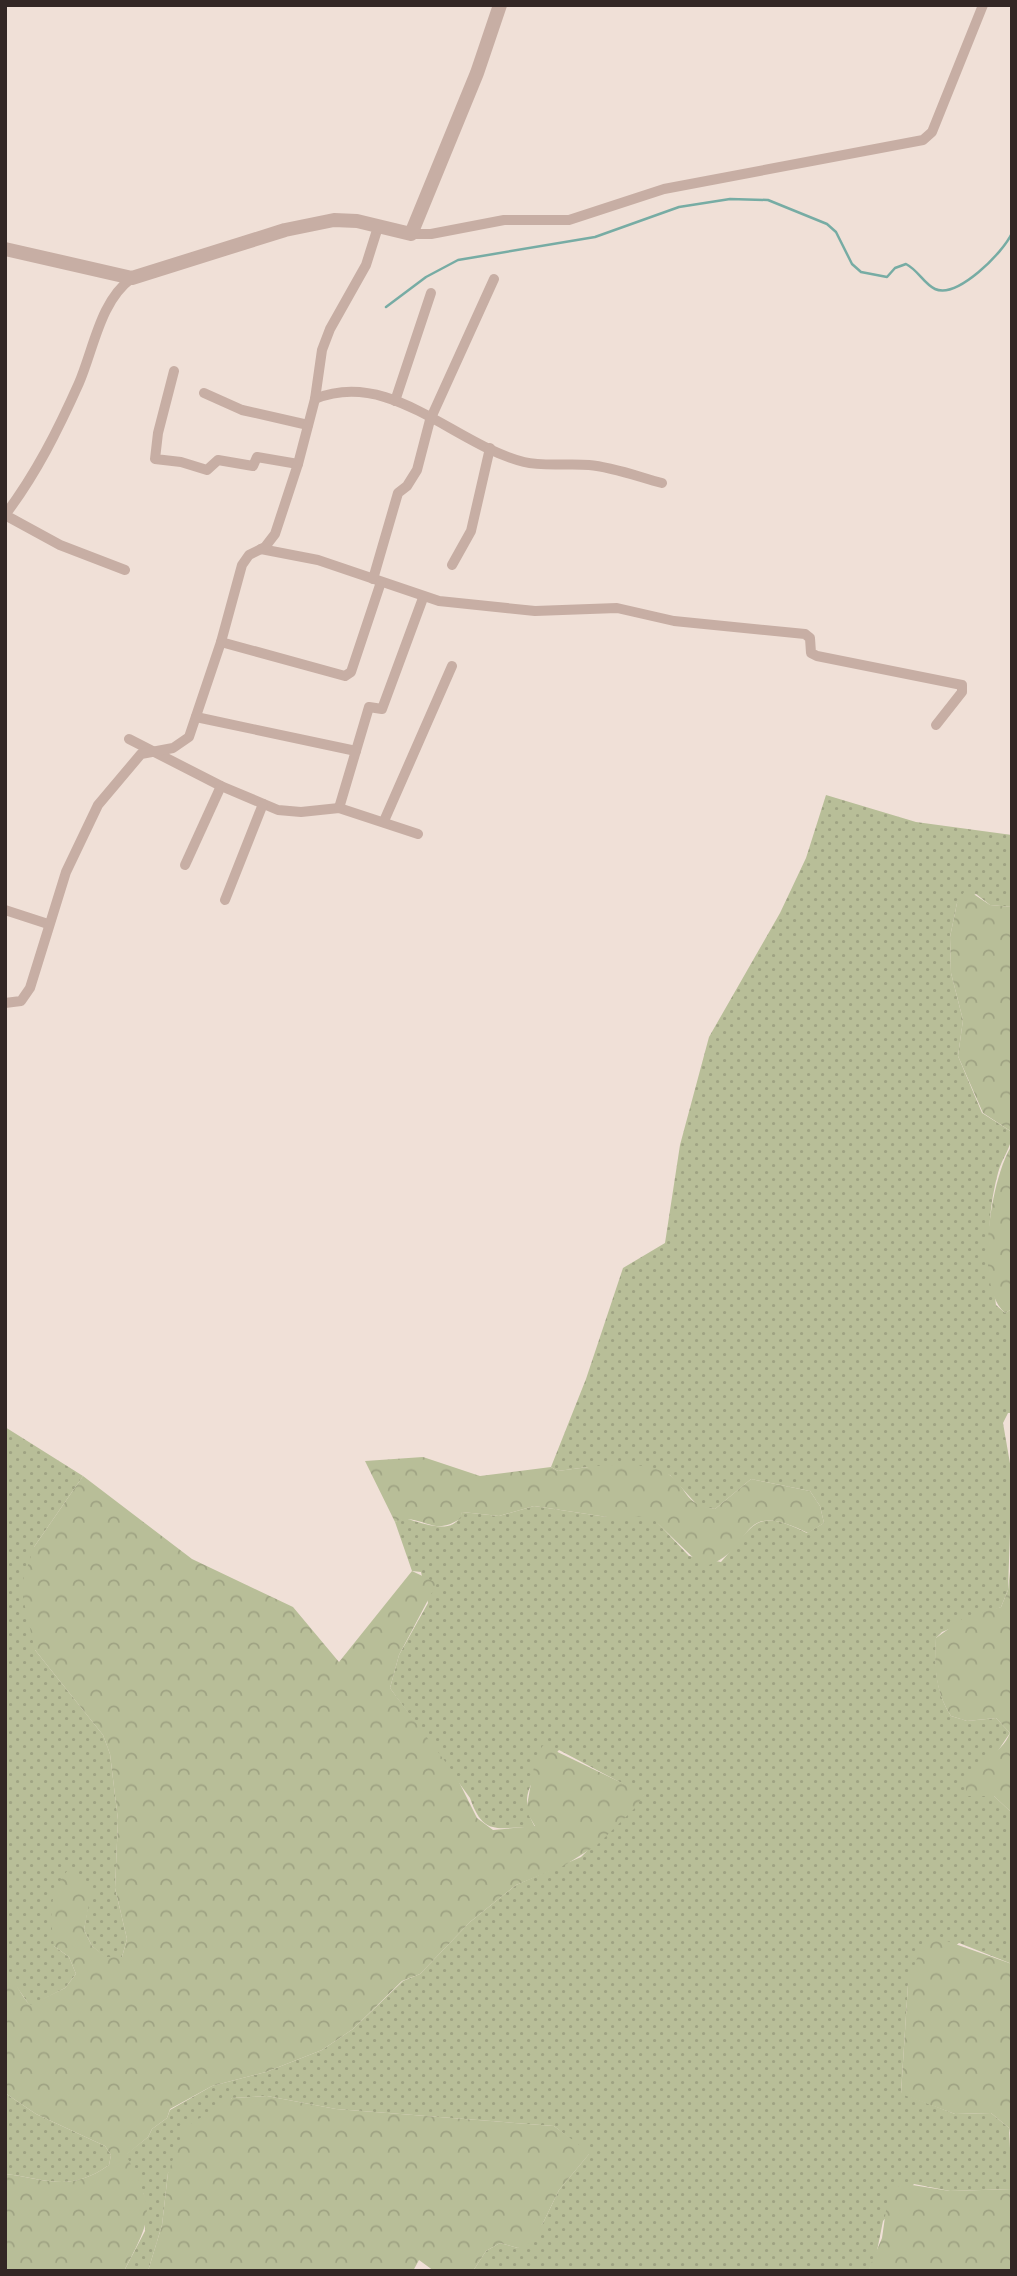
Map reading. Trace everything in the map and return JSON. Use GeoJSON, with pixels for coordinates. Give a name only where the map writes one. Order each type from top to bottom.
{"type":"FeatureCollection","features":[{"type":"Feature","properties":{"kind":"street"},"geometry":{"type":"LineString","coordinates":[[411,234],[477,73],[500,5]]}},
{"type":"Feature","properties":{"kind":"street"},"geometry":{"type":"LineString","coordinates":[[125,570],[41,536],[5,515],[42,461],[79,381],[104,314],[119,288],[132,278],[297,227],[334,220],[357,221],[411,234],[431,234],[504,220],[569,220],[664,189],[923,140],[932,132],[983,5]]}},
{"type":"Feature","properties":{"kind":"street"},"geometry":{"type":"LineString","coordinates":[[5,1003],[26,997],[48,924],[78,842],[98,805],[137,757],[183,744],[196,717],[221,642],[242,565],[249,555],[261,549],[275,534],[298,464],[315,399],[322,350],[330,329],[366,265],[378,228]]}},
{"type":"Feature","properties":{"kind":"street"},"geometry":{"type":"LineString","coordinates":[[5,249],[132,278]]}},
{"type":"Feature","properties":{"kind":"street"},"geometry":{"type":"LineString","coordinates":[[221,642],[339,680],[351,672],[398,493],[407,486],[417,471],[430,420],[494,279]]}},
{"type":"Feature","properties":{"kind":"street"},"geometry":{"type":"LineString","coordinates":[[395,401],[431,293]]}},
{"type":"Feature","properties":{"kind":"street"},"geometry":{"type":"LineString","coordinates":[[174,371],[158,433],[155,459],[207,471],[218,460],[253,466],[257,457],[298,464]]}},
{"type":"Feature","properties":{"kind":"street"},"geometry":{"type":"LineString","coordinates":[[315,399],[330,393],[353,390],[395,401],[525,463],[592,465],[662,483]]}},
{"type":"Feature","properties":{"kind":"street"},"geometry":{"type":"LineString","coordinates":[[204,393],[242,410],[308,425]]}},
{"type":"Feature","properties":{"kind":"street"},"geometry":{"type":"LineString","coordinates":[[453,565],[471,531],[490,448]]}},
{"type":"Feature","properties":{"kind":"street"},"geometry":{"type":"LineString","coordinates":[[261,549],[318,560],[423,598],[535,611],[617,608],[674,621],[806,634],[810,638],[811,653],[817,656],[962,685],[962,692],[936,725]]}},
{"type":"Feature","properties":{"kind":"street"},"geometry":{"type":"LineString","coordinates":[[339,808],[369,707],[382,709],[423,598]]}},
{"type":"Feature","properties":{"kind":"street"},"geometry":{"type":"LineString","coordinates":[[384,821],[452,666]]}},
{"type":"Feature","properties":{"kind":"street"},"geometry":{"type":"LineString","coordinates":[[196,717],[287,739],[356,751]]}},
{"type":"Feature","properties":{"kind":"street"},"geometry":{"type":"LineString","coordinates":[[129,739],[221,786],[263,804],[290,812],[339,808],[418,834]]}},
{"type":"Feature","properties":{"kind":"street"},"geometry":{"type":"LineString","coordinates":[[185,864],[221,786]]}},
{"type":"Feature","properties":{"kind":"street"},"geometry":{"type":"LineString","coordinates":[[225,900],[263,804]]}},
{"type":"Feature","properties":{"kind":"street"},"geometry":{"type":"LineString","coordinates":[[5,910],[48,924]]}},
{"type":"Feature","properties":{"kind":"green space"},"geometry":{"type":"Polygon","coordinates":[[[826,795],[916,822],[1012,835],[1012,907],[990,905],[976,894],[957,903],[950,937],[951,973],[963,1020],[958,1056],[982,1113],[1012,1132],[994,1191],[990,1223],[996,1305],[1005,1313],[1012,1309],[1012,1413],[1008,1413],[1003,1423],[1012,1475],[1008,1590],[1001,1607],[942,1632],[936,1638],[936,1659],[939,1688],[951,1716],[967,1721],[996,1718],[1010,1733],[967,1796],[994,1796],[1012,1813],[1012,1964],[959,1943],[908,1984],[901,2093],[955,2114],[991,2113],[1009,2128],[1012,2189],[950,2191],[914,2184],[883,2221],[876,2256],[868,2271],[473,2271],[486,2251],[500,2243],[518,2248],[543,2223],[559,2190],[589,2154],[554,2126],[336,2109],[267,2096],[232,2098],[168,2173],[162,2225],[148,2271],[124,2271],[145,2231],[144,2195],[125,2155],[167,2118],[170,2110],[212,2086],[266,2072],[322,2050],[353,2029],[403,1981],[420,1974],[470,1922],[516,1885],[581,1857],[644,1795],[559,1750],[536,1777],[528,1794],[529,1815],[535,1827],[495,1828],[481,1820],[470,1798],[390,1688],[399,1655],[428,1603],[421,1572],[412,1571],[395,1522],[404,1518],[428,1525],[445,1526],[458,1520],[462,1512],[499,1516],[534,1506],[607,1517],[652,1517],[689,1556],[721,1562],[749,1529],[757,1524],[776,1521],[807,1533],[824,1523],[820,1506],[810,1491],[751,1479],[715,1509],[699,1507],[670,1475],[588,1467],[558,1471],[551,1467],[586,1379],[623,1268],[665,1243],[680,1145],[709,1037],[780,913],[806,858],[826,795]]]}},
{"type":"Feature","properties":{"kind":"green space"},"geometry":{"type":"Polygon","coordinates":[[[966,889],[990,905],[1012,907],[1012,1132],[983,1113],[958,1056],[963,1020],[951,973],[950,937],[957,903],[966,889]]]}},
{"type":"Feature","properties":{"kind":"green space"},"geometry":{"type":"Polygon","coordinates":[[[1012,1145],[1012,1309],[1005,1313],[995,1299],[990,1280],[989,1231],[998,1181],[1012,1145]]]}},
{"type":"Feature","properties":{"kind":"green space"},"geometry":{"type":"Polygon","coordinates":[[[5,1427],[83,1476],[34,1547],[35,1650],[103,1735],[110,1754],[118,1820],[115,1888],[127,1939],[122,1957],[106,1958],[92,1946],[84,1930],[90,1894],[54,1946],[69,1957],[76,1974],[65,1988],[30,2006],[5,1970],[5,1427]]]}},
{"type":"Feature","properties":{"kind":"green space"},"geometry":{"type":"Polygon","coordinates":[[[423,1457],[480,1476],[551,1467],[558,1471],[614,1465],[642,1466],[668,1474],[697,1504],[715,1509],[751,1479],[810,1491],[820,1506],[824,1523],[808,1533],[784,1523],[768,1520],[757,1523],[721,1559],[703,1567],[651,1517],[607,1517],[534,1506],[499,1516],[462,1512],[461,1518],[442,1526],[412,1520],[395,1522],[365,1461],[423,1457]]]}},
{"type":"Feature","properties":{"kind":"green space"},"geometry":{"type":"Polygon","coordinates":[[[83,1476],[192,1559],[293,1607],[339,1662],[412,1571],[437,1583],[399,1655],[390,1688],[456,1776],[477,1818],[493,1830],[535,1826],[526,1811],[535,1761],[543,1745],[645,1794],[634,1809],[597,1845],[565,1865],[516,1885],[470,1922],[420,1974],[402,1981],[353,2029],[322,2050],[266,2072],[212,2086],[170,2109],[167,2118],[126,2155],[142,2189],[147,2214],[140,2238],[124,2271],[5,2271],[5,2174],[58,2182],[82,2179],[109,2165],[111,2155],[105,2146],[36,2114],[5,2093],[5,1970],[30,2005],[65,1988],[76,1974],[69,1957],[54,1946],[52,1925],[54,1896],[61,1878],[68,1870],[84,1877],[91,1894],[84,1930],[92,1946],[106,1957],[122,1957],[127,1939],[115,1888],[118,1820],[110,1754],[103,1735],[35,1650],[23,1598],[23,1580],[34,1547],[83,1476]]]}},
{"type":"Feature","properties":{"kind":"green space"},"geometry":{"type":"Polygon","coordinates":[[[1012,1553],[1012,1813],[994,1796],[967,1796],[964,1777],[1001,1747],[1010,1733],[996,1718],[967,1721],[951,1716],[939,1688],[935,1658],[936,1638],[965,1617],[1001,1607],[1008,1590],[1012,1553]]]}},
{"type":"Feature","properties":{"kind":"green space"},"geometry":{"type":"Polygon","coordinates":[[[941,1939],[1012,1964],[1012,2142],[1009,2128],[991,2113],[955,2114],[901,2094],[908,1984],[923,1941],[941,1939]]]}},
{"type":"Feature","properties":{"kind":"green space"},"geometry":{"type":"Polygon","coordinates":[[[5,2093],[36,2114],[105,2146],[111,2155],[109,2165],[95,2174],[70,2181],[47,2181],[5,2174],[5,2093]]]}},
{"type":"Feature","properties":{"kind":"green space"},"geometry":{"type":"Polygon","coordinates":[[[267,2096],[336,2109],[554,2126],[590,2153],[559,2190],[543,2223],[527,2245],[518,2248],[500,2243],[486,2251],[473,2271],[434,2271],[419,2260],[413,2271],[148,2271],[162,2225],[168,2173],[184,2128],[232,2098],[267,2096]]]}},
{"type":"Feature","properties":{"kind":"green space"},"geometry":{"type":"Polygon","coordinates":[[[906,2184],[950,2191],[1012,2189],[1012,2271],[868,2271],[882,2238],[889,2189],[906,2184]]]}},
{"type":"Feature","properties":{"kind":"waterway"},"geometry":{"type":"LineString","coordinates":[[386,307],[426,277],[458,260],[595,237],[679,207],[730,199],[768,200],[827,224],[836,232],[852,264],[861,272],[887,277],[895,268],[906,264],[935,289],[944,290],[967,281],[999,252],[1012,233]]}}]}
